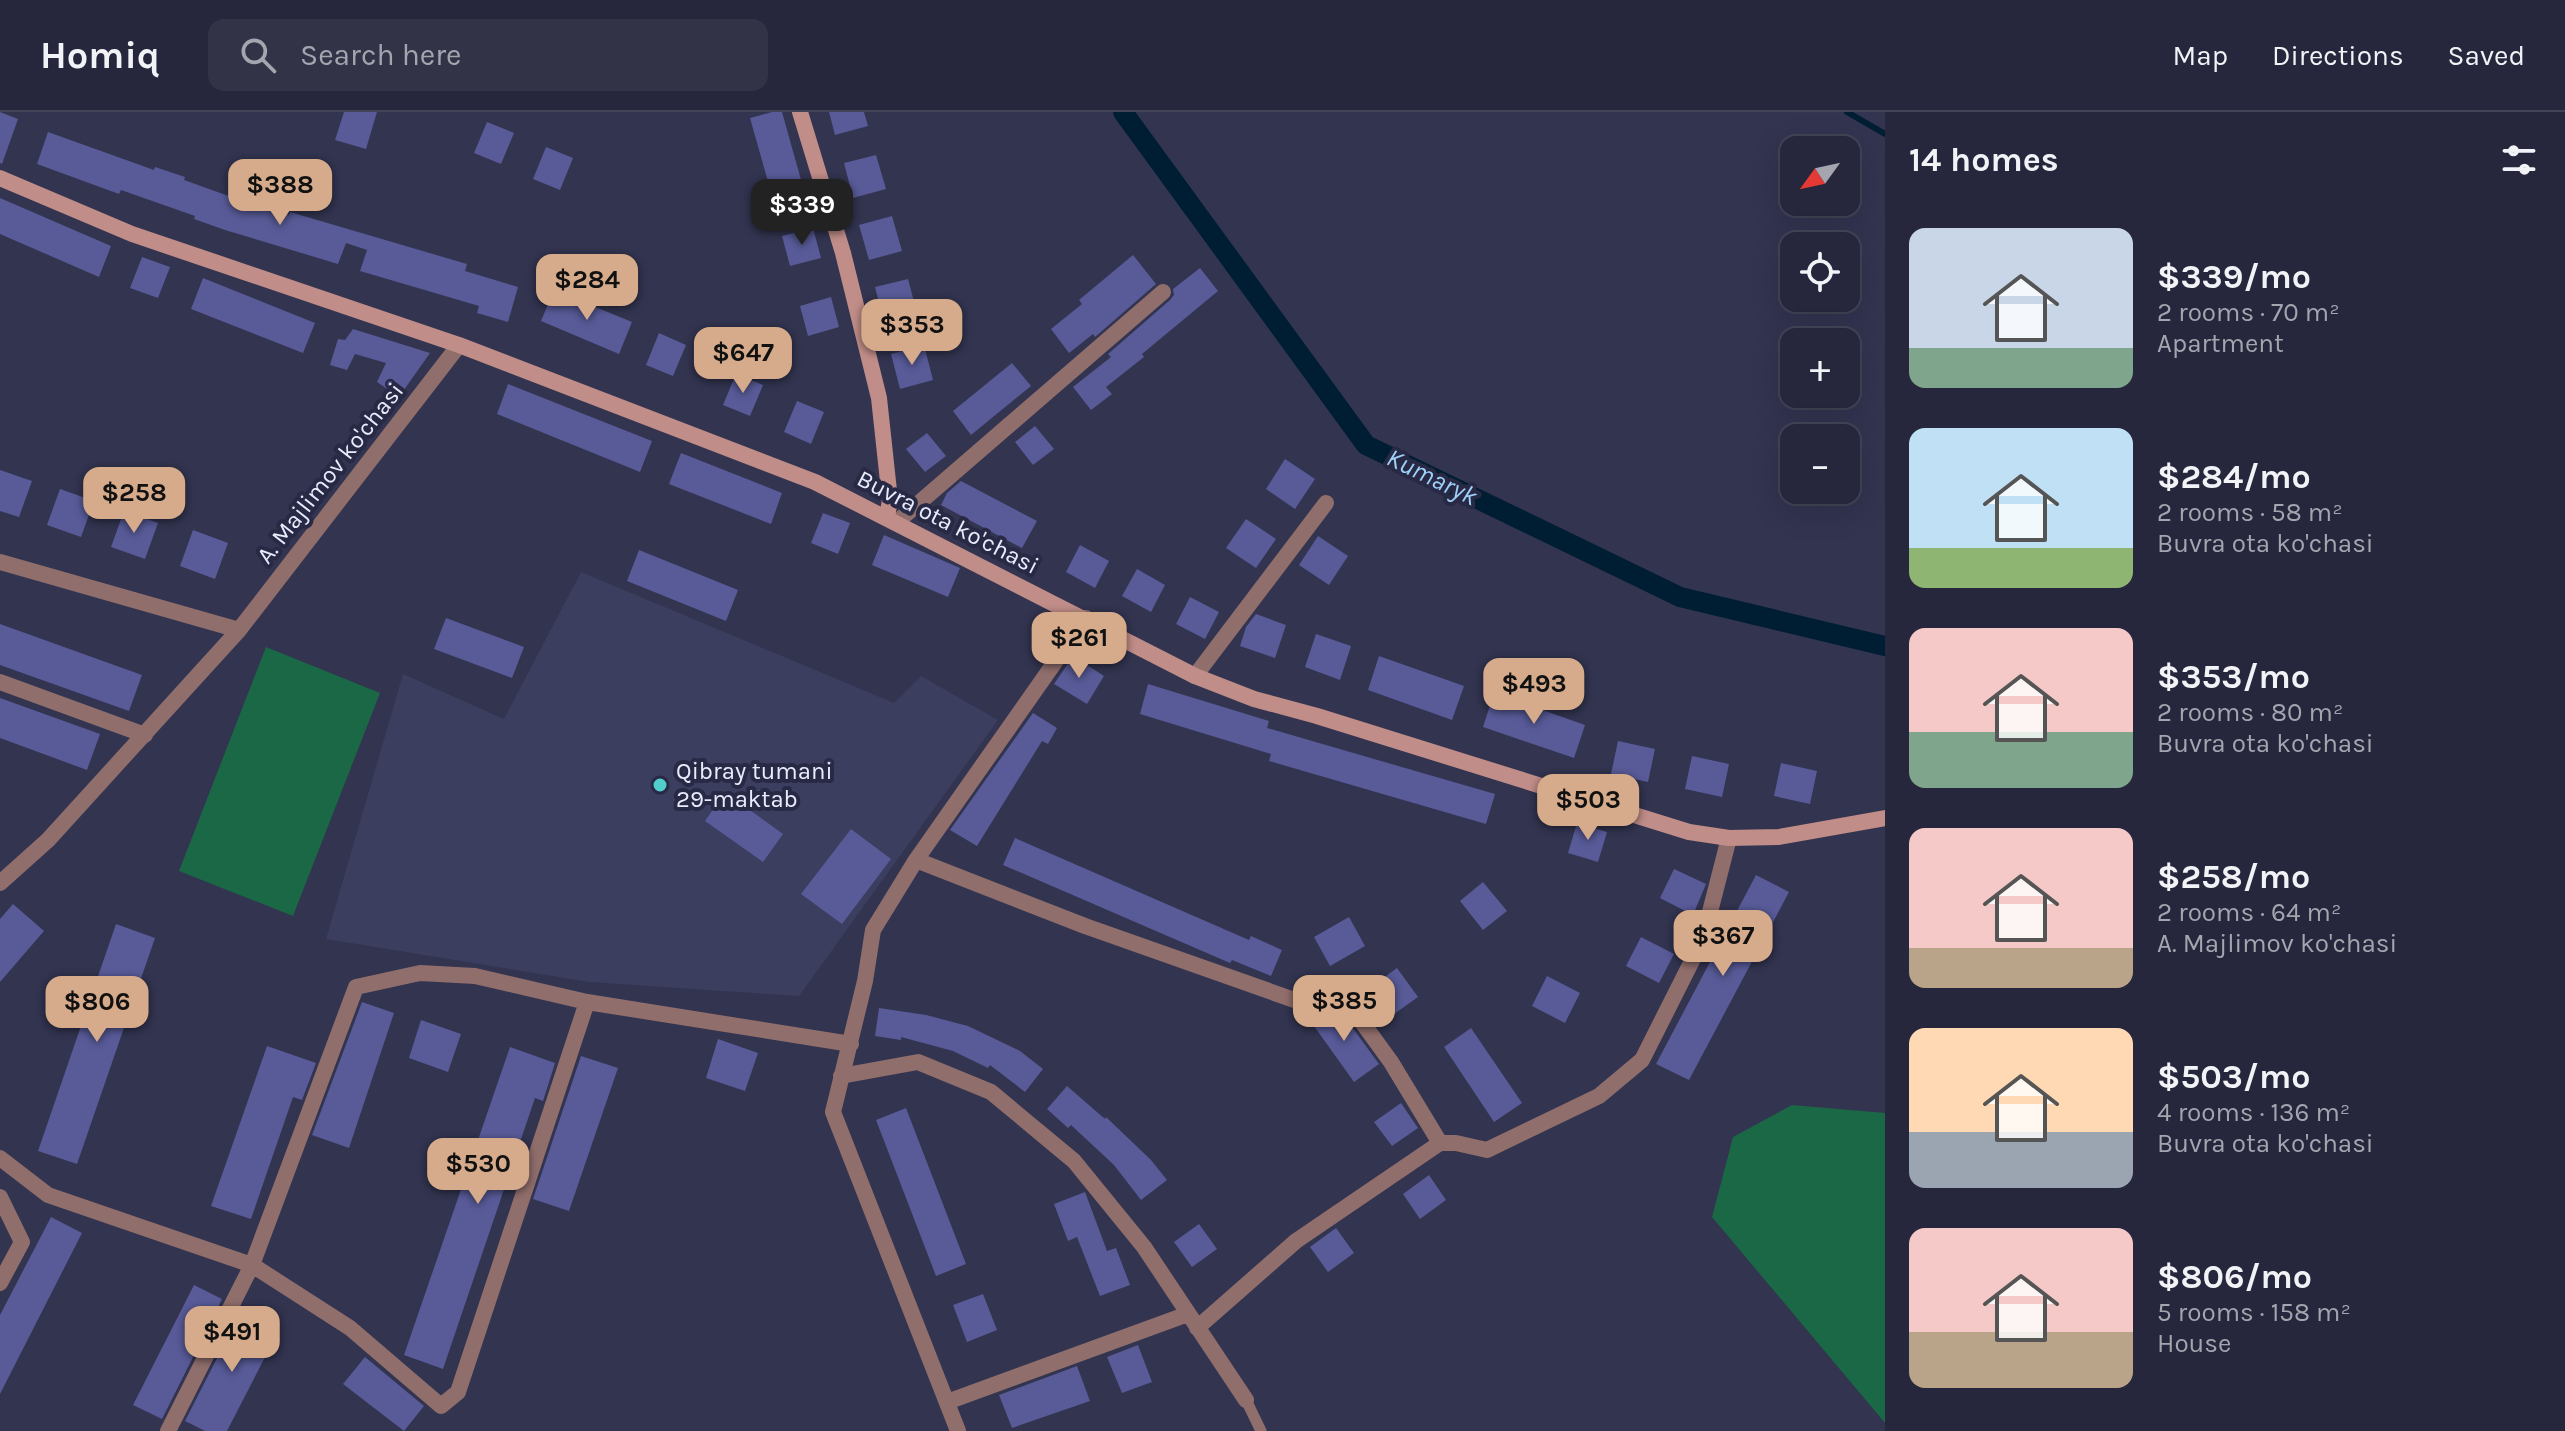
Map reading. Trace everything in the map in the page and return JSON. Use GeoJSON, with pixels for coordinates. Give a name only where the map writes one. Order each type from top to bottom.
{"type":"FeatureCollection","features":[{"type":"Feature","properties":{"kind":"main road"},"geometry":{"type":"LineString","coordinates":[[800,112],[843,253],[879,398],[892,520]]}},
{"type":"Feature","properties":{"kind":"main road","name":"Buvra ota ko'chasi"},"geometry":{"type":"LineString","coordinates":[[0,178],[132,234],[459,345],[815,482],[1195,676],[1254,699],[1674,827],[1729,838],[1779,837],[1885,818]]}},
{"type":"Feature","properties":{"kind":"street"},"geometry":{"type":"LineString","coordinates":[[892,520],[1163,292]]}},
{"type":"Feature","properties":{"kind":"street","name":"A. Majlimov ko'chasi"},"geometry":{"type":"LineString","coordinates":[[3,877],[48,840],[239,630],[459,345]]}},
{"type":"Feature","properties":{"kind":"street"},"geometry":{"type":"LineString","coordinates":[[1195,676],[1326,503]]}},
{"type":"Feature","properties":{"kind":"street"},"geometry":{"type":"LineString","coordinates":[[0,562],[239,630]]}},
{"type":"Feature","properties":{"kind":"street"},"geometry":{"type":"LineString","coordinates":[[958,1431],[833,1112],[865,981],[873,930],[916,860],[1086,618]]}},
{"type":"Feature","properties":{"kind":"street"},"geometry":{"type":"LineString","coordinates":[[0,682],[145,735]]}},
{"type":"Feature","properties":{"kind":"street"},"geometry":{"type":"LineString","coordinates":[[947,1402],[1193,1321],[1296,1241],[1440,1143],[1487,1150],[1599,1096],[1642,1060],[1703,939],[1729,838]]}},
{"type":"Feature","properties":{"kind":"street"},"geometry":{"type":"LineString","coordinates":[[916,860],[1085,926],[1300,1002],[1343,996],[1391,1062],[1440,1143]]}},
{"type":"Feature","properties":{"kind":"street"},"geometry":{"type":"LineString","coordinates":[[168,1431],[252,1265],[356,987],[420,973],[475,976],[587,1002],[851,1044]]}},
{"type":"Feature","properties":{"kind":"street"},"geometry":{"type":"LineString","coordinates":[[0,1158],[48,1195],[252,1265],[350,1328],[441,1406],[458,1392],[587,1002]]}},
{"type":"Feature","properties":{"kind":"street"},"geometry":{"type":"LineString","coordinates":[[841,1076],[918,1062],[991,1092],[1074,1161],[1144,1247],[1246,1400]]}},
{"type":"Feature","properties":{"kind":"street"},"geometry":{"type":"LineString","coordinates":[[0,1197],[22,1242],[0,1283]]}},
{"type":"Feature","properties":{"kind":"lane"},"geometry":{"type":"LineString","coordinates":[[1246,1400],[1261,1431]]}},
{"type":"Feature","properties":{"kind":"shaded area","name":"Qibray tumani 29-maktab"},"geometry":{"type":"Polygon","coordinates":[[[581,572],[894,703],[921,676],[998,720],[799,996],[589,982],[326,939],[403,674],[504,719],[581,572]]]}},
{"type":"Feature","properties":{"kind":"green space"},"geometry":{"type":"Polygon","coordinates":[[[266,647],[380,693],[293,916],[179,871],[266,647]]]}},
{"type":"Feature","properties":{"kind":"green space"},"geometry":{"type":"Polygon","coordinates":[[[1792,1105],[1885,1113],[1885,1423],[1712,1217],[1733,1137],[1792,1105]]]}},
{"type":"Feature","properties":{"kind":"building"},"geometry":{"type":"Polygon","coordinates":[[[0,112],[18,119],[2,164],[0,163],[0,112]]]}},
{"type":"Feature","properties":{"kind":"building"},"geometry":{"type":"Polygon","coordinates":[[[344,112],[377,112],[366,149],[335,140],[344,112]]]}},
{"type":"Feature","properties":{"kind":"building"},"geometry":{"type":"Polygon","coordinates":[[[782,112],[805,194],[774,203],[750,118],[782,112]]]}},
{"type":"Feature","properties":{"kind":"building"},"geometry":{"type":"Polygon","coordinates":[[[829,112],[864,112],[868,126],[835,135],[829,112]]]}},
{"type":"Feature","properties":{"kind":"building"},"geometry":{"type":"Polygon","coordinates":[[[487,122],[514,133],[501,164],[474,153],[487,122]]]}},
{"type":"Feature","properties":{"kind":"building"},"geometry":{"type":"Polygon","coordinates":[[[48,132],[154,170],[155,167],[185,177],[184,180],[251,204],[289,215],[290,212],[467,264],[465,271],[518,287],[508,322],[477,313],[479,306],[360,271],[367,250],[346,243],[338,264],[225,230],[121,190],[119,194],[37,164],[48,132]]]}},
{"type":"Feature","properties":{"kind":"building"},"geometry":{"type":"Polygon","coordinates":[[[546,147],[573,158],[560,190],[533,179],[546,147]]]}},
{"type":"Feature","properties":{"kind":"building"},"geometry":{"type":"Polygon","coordinates":[[[876,155],[886,189],[853,198],[844,163],[876,155]]]}},
{"type":"Feature","properties":{"kind":"building"},"geometry":{"type":"Polygon","coordinates":[[[0,198],[111,246],[99,277],[0,234],[0,198]]]}},
{"type":"Feature","properties":{"kind":"building"},"geometry":{"type":"Polygon","coordinates":[[[892,216],[902,251],[869,260],[859,225],[892,216]]]}},
{"type":"Feature","properties":{"kind":"building"},"geometry":{"type":"Polygon","coordinates":[[[813,228],[821,258],[790,266],[782,236],[813,228]]]}},
{"type":"Feature","properties":{"kind":"building"},"geometry":{"type":"Polygon","coordinates":[[[1133,255],[1156,284],[1095,337],[1093,334],[1069,353],[1051,329],[1082,304],[1079,300],[1133,255]]]}},
{"type":"Feature","properties":{"kind":"building"},"geometry":{"type":"Polygon","coordinates":[[[142,257],[170,267],[158,298],[130,288],[142,257]]]}},
{"type":"Feature","properties":{"kind":"building"},"geometry":{"type":"Polygon","coordinates":[[[1200,268],[1218,291],[1106,387],[1112,394],[1091,410],[1073,387],[1111,357],[1108,354],[1170,300],[1174,295],[1173,289],[1200,268]]]}},
{"type":"Feature","properties":{"kind":"building"},"geometry":{"type":"Polygon","coordinates":[[[203,278],[315,323],[303,353],[191,309],[203,278]]]}},
{"type":"Feature","properties":{"kind":"building"},"geometry":{"type":"Polygon","coordinates":[[[908,279],[917,313],[884,322],[875,287],[908,279]]]}},
{"type":"Feature","properties":{"kind":"building"},"geometry":{"type":"Polygon","coordinates":[[[554,290],[632,322],[619,354],[541,321],[554,290]]]}},
{"type":"Feature","properties":{"kind":"building"},"geometry":{"type":"Polygon","coordinates":[[[831,297],[839,327],[808,336],[800,306],[831,297]]]}},
{"type":"Feature","properties":{"kind":"building"},"geometry":{"type":"Polygon","coordinates":[[[353,329],[430,353],[399,397],[377,382],[386,363],[355,354],[347,370],[330,365],[338,339],[345,340],[353,329]]]}},
{"type":"Feature","properties":{"kind":"building"},"geometry":{"type":"Polygon","coordinates":[[[659,333],[686,345],[673,376],[646,365],[659,333]]]}},
{"type":"Feature","properties":{"kind":"building"},"geometry":{"type":"Polygon","coordinates":[[[924,345],[933,380],[900,389],[891,354],[924,345]]]}},
{"type":"Feature","properties":{"kind":"building"},"geometry":{"type":"Polygon","coordinates":[[[1012,363],[1031,386],[971,435],[953,411],[1012,363]]]}},
{"type":"Feature","properties":{"kind":"building"},"geometry":{"type":"Polygon","coordinates":[[[736,374],[763,385],[750,416],[723,405],[736,374]]]}},
{"type":"Feature","properties":{"kind":"building"},"geometry":{"type":"Polygon","coordinates":[[[508,384],[652,441],[640,472],[497,414],[508,384]]]}},
{"type":"Feature","properties":{"kind":"building"},"geometry":{"type":"Polygon","coordinates":[[[797,401],[824,412],[811,444],[784,432],[797,401]]]}},
{"type":"Feature","properties":{"kind":"building"},"geometry":{"type":"Polygon","coordinates":[[[1035,426],[1054,449],[1033,465],[1015,442],[1035,426]]]}},
{"type":"Feature","properties":{"kind":"building"},"geometry":{"type":"Polygon","coordinates":[[[927,433],[946,456],[925,472],[906,449],[927,433]]]}},
{"type":"Feature","properties":{"kind":"building"},"geometry":{"type":"Polygon","coordinates":[[[681,453],[782,493],[771,524],[669,484],[681,453]]]}},
{"type":"Feature","properties":{"kind":"building"},"geometry":{"type":"Polygon","coordinates":[[[1285,459],[1315,479],[1295,509],[1266,489],[1285,459]]]}},
{"type":"Feature","properties":{"kind":"building"},"geometry":{"type":"Polygon","coordinates":[[[0,470],[32,481],[19,517],[0,511],[0,470]]]}},
{"type":"Feature","properties":{"kind":"building"},"geometry":{"type":"Polygon","coordinates":[[[961,481],[1037,521],[1022,548],[941,505],[947,493],[961,481]]]}},
{"type":"Feature","properties":{"kind":"building"},"geometry":{"type":"Polygon","coordinates":[[[60,489],[94,501],[81,537],[47,525],[60,489]]]}},
{"type":"Feature","properties":{"kind":"building"},"geometry":{"type":"Polygon","coordinates":[[[124,511],[158,523],[145,559],[111,547],[124,511]]]}},
{"type":"Feature","properties":{"kind":"building"},"geometry":{"type":"Polygon","coordinates":[[[823,513],[850,523],[838,554],[811,543],[823,513]]]}},
{"type":"Feature","properties":{"kind":"building"},"geometry":{"type":"Polygon","coordinates":[[[1246,519],[1276,539],[1256,568],[1226,548],[1246,519]]]}},
{"type":"Feature","properties":{"kind":"building"},"geometry":{"type":"Polygon","coordinates":[[[193,530],[228,543],[215,579],[180,566],[193,530]]]}},
{"type":"Feature","properties":{"kind":"building"},"geometry":{"type":"Polygon","coordinates":[[[884,535],[960,568],[948,597],[872,565],[884,535]]]}},
{"type":"Feature","properties":{"kind":"building"},"geometry":{"type":"Polygon","coordinates":[[[1318,536],[1348,556],[1329,585],[1299,565],[1318,536]]]}},
{"type":"Feature","properties":{"kind":"building"},"geometry":{"type":"Polygon","coordinates":[[[1080,545],[1109,561],[1095,588],[1066,572],[1080,545]]]}},
{"type":"Feature","properties":{"kind":"building"},"geometry":{"type":"Polygon","coordinates":[[[639,550],[738,590],[726,621],[627,581],[639,550]]]}},
{"type":"Feature","properties":{"kind":"building"},"geometry":{"type":"Polygon","coordinates":[[[1137,569],[1165,585],[1151,612],[1122,596],[1137,569]]]}},
{"type":"Feature","properties":{"kind":"building"},"geometry":{"type":"Polygon","coordinates":[[[1190,597],[1219,612],[1205,639],[1176,624],[1190,597]]]}},
{"type":"Feature","properties":{"kind":"building"},"geometry":{"type":"Polygon","coordinates":[[[1256,614],[1286,625],[1275,658],[1240,646],[1246,627],[1256,614]]]}},
{"type":"Feature","properties":{"kind":"building"},"geometry":{"type":"Polygon","coordinates":[[[446,618],[524,647],[512,678],[434,649],[446,618]]]}},
{"type":"Feature","properties":{"kind":"building"},"geometry":{"type":"Polygon","coordinates":[[[0,624],[142,675],[129,711],[0,665],[0,624]]]}},
{"type":"Feature","properties":{"kind":"building"},"geometry":{"type":"Polygon","coordinates":[[[1316,634],[1351,646],[1340,680],[1305,667],[1316,634]]]}},
{"type":"Feature","properties":{"kind":"building"},"geometry":{"type":"Polygon","coordinates":[[[1073,656],[1104,676],[1087,704],[1054,684],[1073,656]]]}},
{"type":"Feature","properties":{"kind":"building"},"geometry":{"type":"Polygon","coordinates":[[[1379,656],[1464,686],[1452,720],[1368,690],[1379,656]]]}},
{"type":"Feature","properties":{"kind":"building"},"geometry":{"type":"Polygon","coordinates":[[[1148,684],[1269,721],[1267,728],[1495,794],[1486,824],[1269,761],[1271,754],[1140,714],[1148,684]]]}},
{"type":"Feature","properties":{"kind":"building"},"geometry":{"type":"Polygon","coordinates":[[[1494,693],[1585,725],[1574,758],[1483,727],[1494,693]]]}},
{"type":"Feature","properties":{"kind":"building"},"geometry":{"type":"Polygon","coordinates":[[[0,698],[100,734],[87,770],[0,738],[0,698]]]}},
{"type":"Feature","properties":{"kind":"building"},"geometry":{"type":"Polygon","coordinates":[[[1033,713],[1057,728],[1048,744],[1042,741],[977,846],[950,830],[1033,713]]]}},
{"type":"Feature","properties":{"kind":"building"},"geometry":{"type":"Polygon","coordinates":[[[1618,741],[1655,749],[1648,782],[1611,774],[1618,741]]]}},
{"type":"Feature","properties":{"kind":"building"},"geometry":{"type":"Polygon","coordinates":[[[1692,756],[1729,764],[1722,797],[1685,789],[1692,756]]]}},
{"type":"Feature","properties":{"kind":"building"},"geometry":{"type":"Polygon","coordinates":[[[1781,763],[1817,771],[1810,804],[1774,796],[1781,763]]]}},
{"type":"Feature","properties":{"kind":"building"},"geometry":{"type":"Polygon","coordinates":[[[725,792],[783,834],[763,862],[705,821],[725,792]]]}},
{"type":"Feature","properties":{"kind":"building"},"geometry":{"type":"Polygon","coordinates":[[[1577,823],[1607,832],[1598,862],[1568,853],[1577,823]]]}},
{"type":"Feature","properties":{"kind":"building"},"geometry":{"type":"Polygon","coordinates":[[[851,829],[891,859],[842,924],[801,894],[851,829]]]}},
{"type":"Feature","properties":{"kind":"building"},"geometry":{"type":"Polygon","coordinates":[[[1015,838],[1249,940],[1251,936],[1282,950],[1271,976],[1232,960],[1230,963],[1003,865],[1015,838]]]}},
{"type":"Feature","properties":{"kind":"building"},"geometry":{"type":"Polygon","coordinates":[[[1674,869],[1706,884],[1693,915],[1660,898],[1674,869]]]}},
{"type":"Feature","properties":{"kind":"building"},"geometry":{"type":"Polygon","coordinates":[[[1756,875],[1789,892],[1689,1080],[1656,1064],[1756,875]]]}},
{"type":"Feature","properties":{"kind":"building"},"geometry":{"type":"Polygon","coordinates":[[[1483,882],[1507,911],[1483,930],[1460,901],[1483,882]]]}},
{"type":"Feature","properties":{"kind":"building"},"geometry":{"type":"Polygon","coordinates":[[[13,904],[44,931],[0,982],[0,919],[13,904]]]}},
{"type":"Feature","properties":{"kind":"building"},"geometry":{"type":"Polygon","coordinates":[[[1349,917],[1365,946],[1330,966],[1314,937],[1349,917]]]}},
{"type":"Feature","properties":{"kind":"building"},"geometry":{"type":"Polygon","coordinates":[[[116,924],[155,938],[77,1164],[38,1151],[116,924]]]}},
{"type":"Feature","properties":{"kind":"building"},"geometry":{"type":"Polygon","coordinates":[[[1641,937],[1674,954],[1659,983],[1626,966],[1641,937]]]}},
{"type":"Feature","properties":{"kind":"building"},"geometry":{"type":"Polygon","coordinates":[[[1397,968],[1418,997],[1390,1017],[1370,988],[1397,968]]]}},
{"type":"Feature","properties":{"kind":"building"},"geometry":{"type":"Polygon","coordinates":[[[1547,976],[1580,993],[1565,1023],[1532,1006],[1547,976]]]}},
{"type":"Feature","properties":{"kind":"building"},"geometry":{"type":"Polygon","coordinates":[[[362,1002],[394,1013],[349,1148],[312,1135],[362,1002]]]}},
{"type":"Feature","properties":{"kind":"building"},"geometry":{"type":"Polygon","coordinates":[[[879,1008],[926,1015],[968,1026],[1020,1051],[1043,1069],[1025,1092],[990,1065],[988,1068],[953,1051],[901,1037],[901,1040],[875,1036],[879,1008]]]}},
{"type":"Feature","properties":{"kind":"building"},"geometry":{"type":"Polygon","coordinates":[[[1338,1008],[1379,1064],[1354,1082],[1309,1019],[1321,1010],[1338,1008]]]}},
{"type":"Feature","properties":{"kind":"building"},"geometry":{"type":"Polygon","coordinates":[[[421,1020],[461,1034],[448,1072],[409,1058],[421,1020]]]}},
{"type":"Feature","properties":{"kind":"building"},"geometry":{"type":"Polygon","coordinates":[[[1471,1028],[1522,1103],[1494,1122],[1444,1047],[1471,1028]]]}},
{"type":"Feature","properties":{"kind":"building"},"geometry":{"type":"Polygon","coordinates":[[[718,1039],[758,1053],[745,1091],[706,1078],[718,1039]]]}},
{"type":"Feature","properties":{"kind":"building"},"geometry":{"type":"Polygon","coordinates":[[[267,1046],[316,1063],[302,1100],[293,1097],[251,1219],[211,1206],[267,1046]]]}},
{"type":"Feature","properties":{"kind":"building"},"geometry":{"type":"Polygon","coordinates":[[[510,1047],[555,1063],[543,1101],[535,1098],[443,1369],[404,1355],[510,1047]]]}},
{"type":"Feature","properties":{"kind":"building"},"geometry":{"type":"Polygon","coordinates":[[[581,1056],[618,1068],[569,1211],[533,1199],[581,1056]]]}},
{"type":"Feature","properties":{"kind":"building"},"geometry":{"type":"Polygon","coordinates":[[[1067,1086],[1106,1117],[1151,1160],[1167,1180],[1141,1200],[1114,1165],[1071,1125],[1068,1128],[1047,1109],[1067,1086]]]}},
{"type":"Feature","properties":{"kind":"building"},"geometry":{"type":"Polygon","coordinates":[[[1401,1103],[1418,1128],[1392,1146],[1374,1122],[1401,1103]]]}},
{"type":"Feature","properties":{"kind":"building"},"geometry":{"type":"Polygon","coordinates":[[[906,1108],[966,1264],[936,1276],[876,1120],[906,1108]]]}},
{"type":"Feature","properties":{"kind":"building"},"geometry":{"type":"Polygon","coordinates":[[[1429,1175],[1446,1200],[1420,1219],[1403,1194],[1429,1175]]]}},
{"type":"Feature","properties":{"kind":"building"},"geometry":{"type":"Polygon","coordinates":[[[1085,1192],[1107,1251],[1116,1248],[1130,1285],[1100,1296],[1077,1237],[1068,1241],[1054,1204],[1085,1192]]]}},
{"type":"Feature","properties":{"kind":"building"},"geometry":{"type":"Polygon","coordinates":[[[51,1217],[82,1233],[0,1394],[0,1315],[51,1217]]]}},
{"type":"Feature","properties":{"kind":"building"},"geometry":{"type":"Polygon","coordinates":[[[1199,1224],[1217,1249],[1192,1267],[1174,1242],[1199,1224]]]}},
{"type":"Feature","properties":{"kind":"building"},"geometry":{"type":"Polygon","coordinates":[[[1336,1228],[1354,1253],[1328,1272],[1310,1247],[1336,1228]]]}},
{"type":"Feature","properties":{"kind":"building"},"geometry":{"type":"Polygon","coordinates":[[[194,1285],[222,1299],[162,1419],[133,1405],[194,1285]]]}},
{"type":"Feature","properties":{"kind":"building"},"geometry":{"type":"Polygon","coordinates":[[[983,1294],[997,1330],[967,1342],[953,1305],[983,1294]]]}},
{"type":"Feature","properties":{"kind":"building"},"geometry":{"type":"Polygon","coordinates":[[[241,1311],[279,1330],[227,1431],[205,1431],[185,1421],[241,1311]]]}},
{"type":"Feature","properties":{"kind":"building"},"geometry":{"type":"Polygon","coordinates":[[[1138,1345],[1152,1382],[1122,1393],[1107,1357],[1138,1345]]]}},
{"type":"Feature","properties":{"kind":"building"},"geometry":{"type":"Polygon","coordinates":[[[365,1357],[424,1406],[404,1431],[343,1384],[365,1357]]]}},
{"type":"Feature","properties":{"kind":"building"},"geometry":{"type":"Polygon","coordinates":[[[1077,1366],[1090,1401],[1012,1428],[999,1395],[1077,1366]]]}},
{"type":"Feature","properties":{"kind":"waterway","name":"Kumaryk"},"geometry":{"type":"LineString","coordinates":[[1123,112],[1366,445],[1680,597],[1885,646]]}},
{"type":"Feature","properties":{"kind":"waterway"},"geometry":{"type":"LineString","coordinates":[[1847,112],[1885,134]]}},
{"type":"Feature","properties":{"kind":"place","name":"Qibray tumani 29-maktab"},"geometry":{"type":"Point","coordinates":[660,785]}}]}
